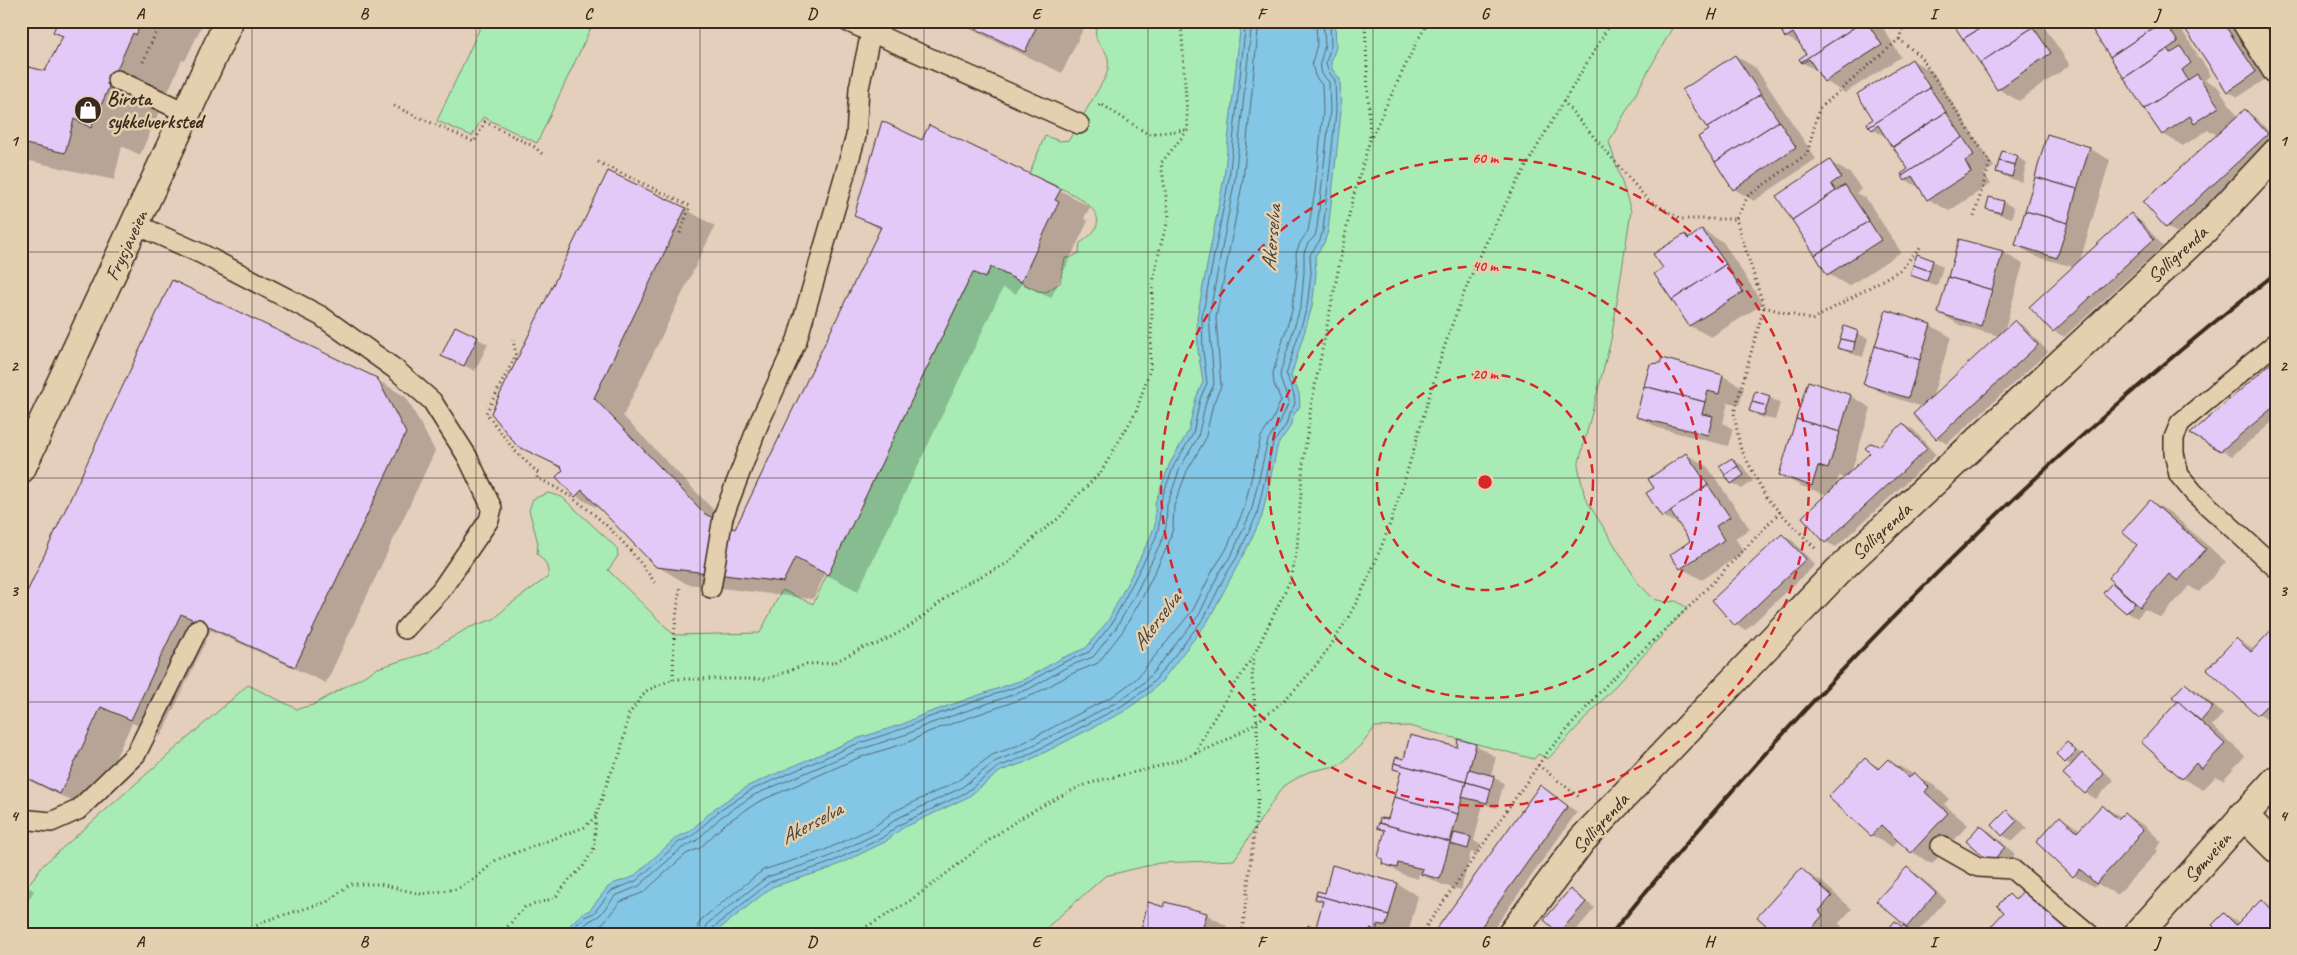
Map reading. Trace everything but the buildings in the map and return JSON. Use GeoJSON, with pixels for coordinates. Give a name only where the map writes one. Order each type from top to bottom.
{"type":"FeatureCollection","features":[{"type":"Feature","properties":{"kind":"street","name":"Frysjaveien"},"geometry":{"type":"LineString","coordinates":[[21,469],[229,21]]}},
{"type":"Feature","properties":{"kind":"street"},"geometry":{"type":"LineString","coordinates":[[2246,21],[2276,69]]}},
{"type":"Feature","properties":{"kind":"street","name":"Solligrenda"},"geometry":{"type":"LineString","coordinates":[[1512,934],[1582,840],[1838,572],[2204,230],[2276,153]]}},
{"type":"Feature","properties":{"kind":"street","name":"Sømveien"},"geometry":{"type":"LineString","coordinates":[[2138,934],[2276,780]]}},
{"type":"Feature","properties":{"kind":"street"},"geometry":{"type":"LineString","coordinates":[[2243,815],[2276,848]]}},
{"type":"Feature","properties":{"kind":"lane"},"geometry":{"type":"LineString","coordinates":[[846,21],[1079,124]]}},
{"type":"Feature","properties":{"kind":"lane"},"geometry":{"type":"LineString","coordinates":[[711,588],[723,517],[759,423],[797,340],[856,136],[859,88],[871,32]]}},
{"type":"Feature","properties":{"kind":"lane"},"geometry":{"type":"LineString","coordinates":[[124,83],[187,113]]}},
{"type":"Feature","properties":{"kind":"lane"},"geometry":{"type":"LineString","coordinates":[[136,224],[202,254],[321,316],[395,369],[432,401],[467,456],[492,508],[490,520],[441,590],[405,629]]}},
{"type":"Feature","properties":{"kind":"lane"},"geometry":{"type":"LineString","coordinates":[[2276,343],[2180,423],[2174,438],[2174,454],[2179,474],[2194,493],[2276,568]]}},
{"type":"Feature","properties":{"kind":"lane"},"geometry":{"type":"LineString","coordinates":[[21,819],[51,822],[78,810],[136,754],[198,629]]}},
{"type":"Feature","properties":{"kind":"lane"},"geometry":{"type":"LineString","coordinates":[[1941,846],[1978,867],[2012,869],[2089,934]]}},
{"type":"Feature","properties":{"kind":"path"},"geometry":{"type":"LineString","coordinates":[[124,83],[161,21]]}},
{"type":"Feature","properties":{"kind":"path"},"geometry":{"type":"LineString","coordinates":[[500,934],[525,907],[555,898],[569,880],[583,867],[594,848],[596,816],[609,777],[620,754],[630,714],[646,691],[673,679],[767,679],[807,664],[833,663],[862,648],[878,644],[909,627],[961,586],[1008,563],[1037,535],[1060,517],[1076,497],[1101,472],[1136,412],[1150,369],[1153,283],[1160,247],[1169,217],[1161,163],[1188,130],[1181,21]]}},
{"type":"Feature","properties":{"kind":"path"},"geometry":{"type":"LineString","coordinates":[[1364,21],[1370,140]]}},
{"type":"Feature","properties":{"kind":"path"},"geometry":{"type":"LineString","coordinates":[[1195,754],[1213,719],[1254,655],[1289,583],[1297,549],[1303,464],[1311,406],[1352,201],[1370,140],[1416,41],[1429,21]]}},
{"type":"Feature","properties":{"kind":"path"},"geometry":{"type":"LineString","coordinates":[[854,934],[908,902],[1011,825],[1078,788],[1161,766],[1195,754],[1257,722],[1284,700],[1328,649],[1349,616],[1379,554],[1406,475],[1429,394],[1462,299],[1499,214],[1612,21]]}},
{"type":"Feature","properties":{"kind":"path"},"geometry":{"type":"LineString","coordinates":[[1838,572],[1768,499],[1740,447],[1734,413],[1764,307],[1736,219],[1748,196],[1807,154],[1819,109],[1899,39],[1903,27],[1910,21]]}},
{"type":"Feature","properties":{"kind":"path"},"geometry":{"type":"LineString","coordinates":[[1899,39],[1920,56],[1990,162],[1974,217]]}},
{"type":"Feature","properties":{"kind":"path"},"geometry":{"type":"LineString","coordinates":[[1564,101],[1647,200],[1680,219],[1736,219]]}},
{"type":"Feature","properties":{"kind":"path"},"geometry":{"type":"LineString","coordinates":[[1079,124],[1102,104],[1148,134],[1188,130]]}},
{"type":"Feature","properties":{"kind":"path"},"geometry":{"type":"LineString","coordinates":[[394,106],[474,142],[485,122],[535,147],[543,155]]}},
{"type":"Feature","properties":{"kind":"path"},"geometry":{"type":"LineString","coordinates":[[598,162],[690,206],[679,236]]}},
{"type":"Feature","properties":{"kind":"path"},"geometry":{"type":"LineString","coordinates":[[1764,307],[1812,320],[1900,270],[1922,245]]}},
{"type":"Feature","properties":{"kind":"path"},"geometry":{"type":"LineString","coordinates":[[513,338],[516,355],[486,413],[514,450],[538,473],[536,478],[567,493],[597,517],[642,564],[657,586]]}},
{"type":"Feature","properties":{"kind":"path"},"geometry":{"type":"LineString","coordinates":[[1421,934],[1538,765],[1608,683],[1692,604],[1780,512]]}},
{"type":"Feature","properties":{"kind":"path"},"geometry":{"type":"LineString","coordinates":[[673,679],[674,635],[680,586]]}},
{"type":"Feature","properties":{"kind":"path"},"geometry":{"type":"LineString","coordinates":[[1242,934],[1258,800],[1257,722],[1252,685],[1254,655]]}},
{"type":"Feature","properties":{"kind":"path"},"geometry":{"type":"LineString","coordinates":[[1538,765],[1604,817]]}},
{"type":"Feature","properties":{"kind":"path"},"geometry":{"type":"LineString","coordinates":[[244,934],[264,920],[327,902],[350,884],[380,884],[421,894],[458,889],[476,878],[496,860],[585,827],[596,816]]}},
{"type":"Feature","properties":{"kind":"green space"},"geometry":{"type":"Polygon","coordinates":[[[483,21],[594,21],[537,143],[483,117],[472,136],[437,121],[483,21]]]}},
{"type":"Feature","properties":{"kind":"green space"},"geometry":{"type":"Polygon","coordinates":[[[1098,21],[1676,21],[1609,142],[1631,211],[1611,340],[1578,466],[1585,498],[1639,584],[1654,599],[1665,602],[1676,601],[1687,608],[1548,759],[1538,754],[1534,759],[1409,726],[1375,727],[1363,743],[1340,765],[1308,772],[1283,786],[1234,860],[1159,863],[1105,876],[1044,930],[1035,934],[21,934],[21,895],[42,866],[248,685],[297,709],[313,705],[378,668],[426,653],[468,628],[494,619],[509,605],[548,577],[546,564],[537,554],[538,543],[529,510],[533,499],[548,493],[562,497],[617,548],[618,556],[608,570],[674,635],[760,633],[782,590],[813,604],[973,272],[985,278],[991,267],[1038,291],[1046,292],[1060,283],[1065,258],[1070,258],[1079,253],[1080,243],[1094,231],[1097,220],[1093,210],[1083,201],[1055,185],[1029,174],[1045,136],[1060,141],[1069,140],[1106,76],[1108,58],[1096,38],[1098,21]]]}},
{"type":"Feature","properties":{"kind":"water","name":"Akerselva"},"geometry":{"type":"Polygon","coordinates":[[[1241,21],[1335,21],[1336,47],[1331,62],[1332,69],[1340,79],[1341,112],[1328,231],[1324,243],[1315,256],[1316,274],[1312,307],[1291,376],[1299,393],[1300,406],[1293,416],[1290,427],[1278,444],[1262,516],[1208,621],[1160,683],[1123,712],[1026,762],[1001,771],[968,797],[901,829],[885,842],[829,869],[772,887],[713,934],[561,934],[581,914],[590,910],[608,887],[633,877],[677,837],[689,832],[715,808],[748,786],[853,740],[903,724],[922,715],[1025,679],[1062,658],[1086,648],[1108,621],[1150,538],[1155,525],[1155,503],[1170,463],[1188,432],[1196,398],[1203,382],[1198,351],[1197,317],[1224,178],[1241,21]]]}},
{"type":"Feature","properties":{"kind":"railway"},"geometry":{"type":"LineString","coordinates":[[1611,934],[1764,755],[1843,669],[1925,585],[2009,503],[2096,424],[2185,347],[2276,273]]}},
{"type":"Feature","properties":{"kind":"place","name":"Birota sykkelverksted"},"geometry":{"type":"Point","coordinates":[88,110]}}]}
